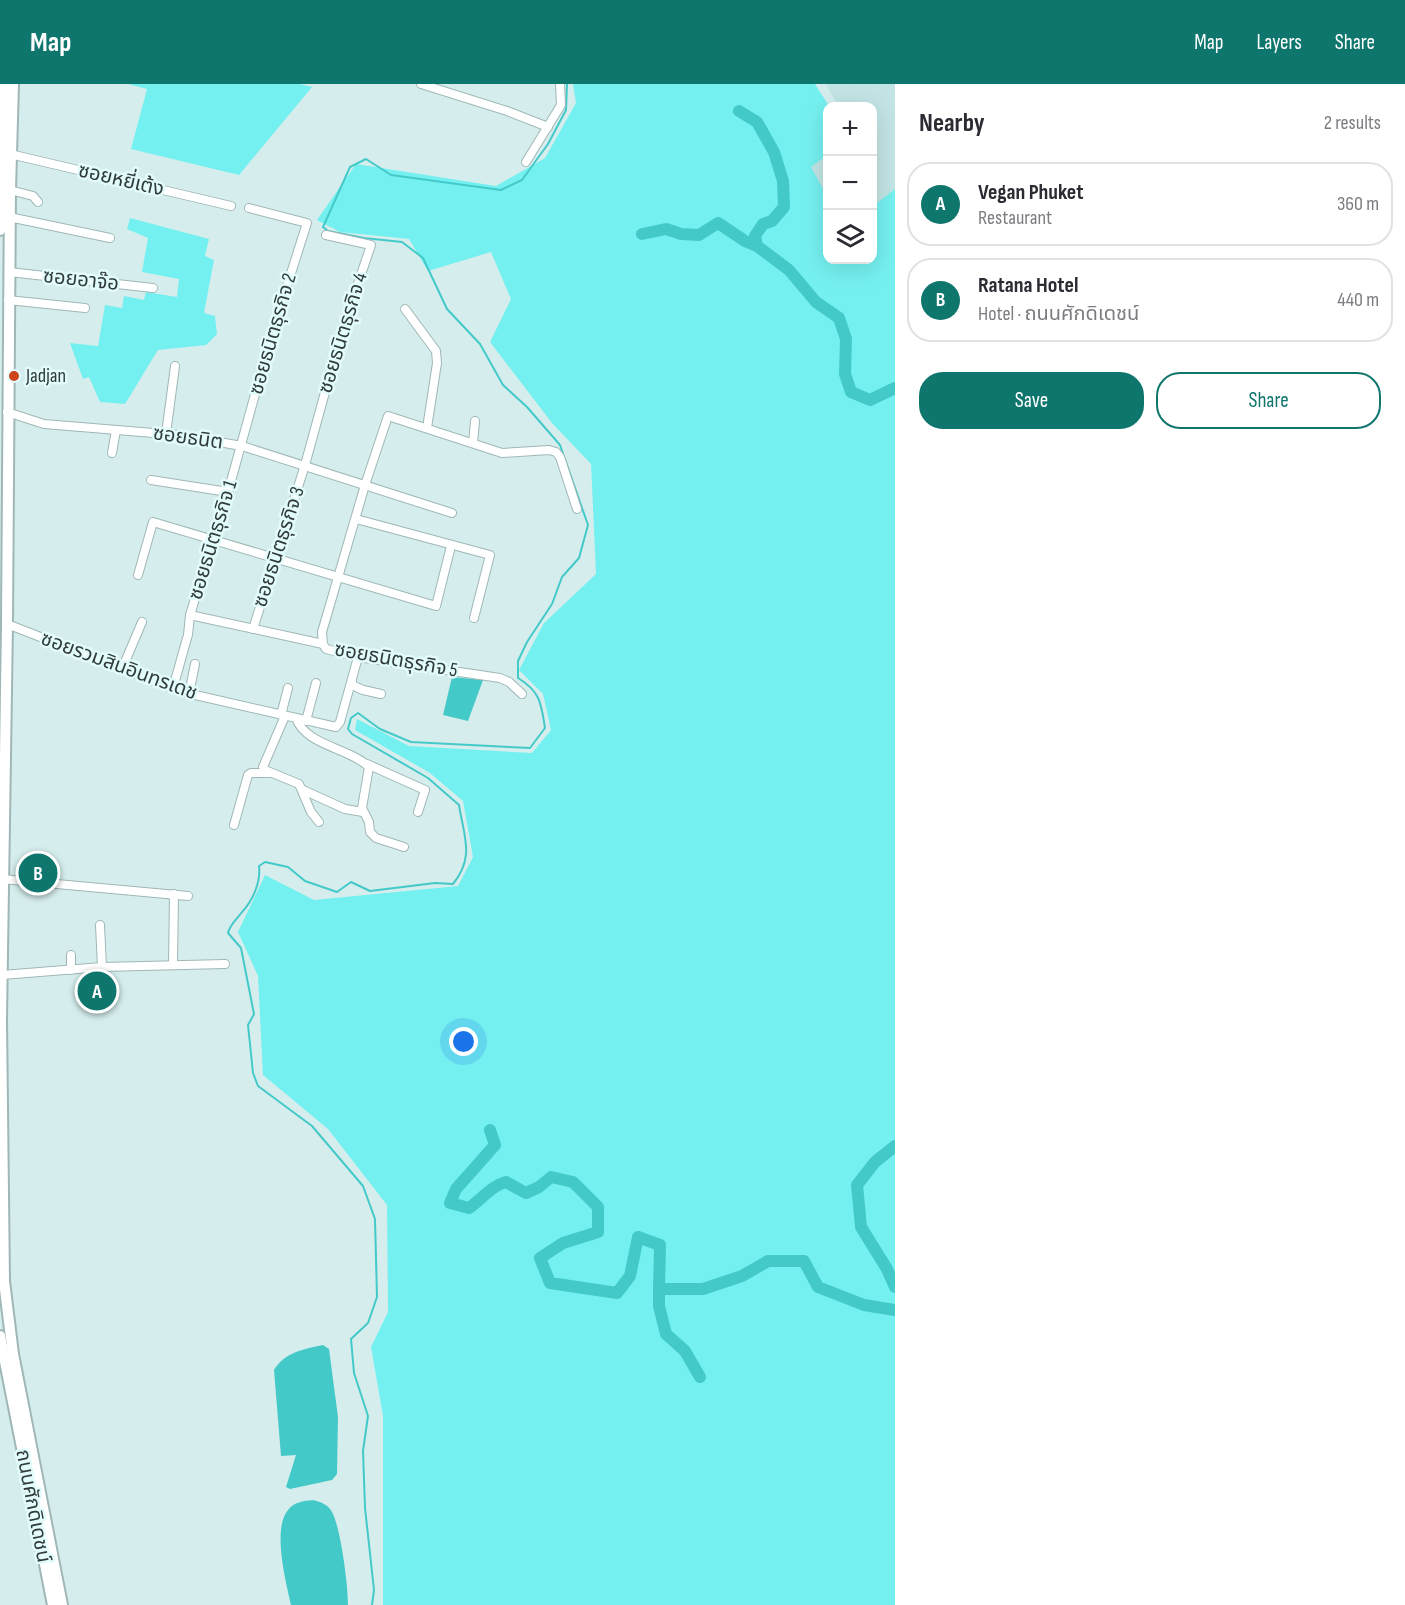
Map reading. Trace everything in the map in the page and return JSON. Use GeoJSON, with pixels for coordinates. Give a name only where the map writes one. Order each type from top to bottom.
{"type":"FeatureCollection","features":[{"type":"Feature","properties":{"kind":"main road"},"geometry":{"type":"LineString","coordinates":[[5,84],[10,190],[7,624],[1,911],[4,1281],[13,1354],[62,1605]]}},
{"type":"Feature","properties":{"kind":"main road"},"geometry":{"type":"LineString","coordinates":[[0,230],[1,165],[13,84]]}},
{"type":"Feature","properties":{"kind":"main road","name":"ถนนศักดิเดชน์"},"geometry":{"type":"LineString","coordinates":[[0,1336],[5,1385],[53,1605]]}},
{"type":"Feature","properties":{"kind":"street"},"geometry":{"type":"LineString","coordinates":[[421,84],[507,111],[548,127]]}},
{"type":"Feature","properties":{"kind":"street"},"geometry":{"type":"LineString","coordinates":[[526,162],[561,105],[560,84]]}},
{"type":"Feature","properties":{"kind":"street","name":"ซอยหยี่เต้ง"},"geometry":{"type":"LineString","coordinates":[[10,154],[231,206]]}},
{"type":"Feature","properties":{"kind":"street"},"geometry":{"type":"LineString","coordinates":[[10,190],[33,196],[38,202]]}},
{"type":"Feature","properties":{"kind":"street","name":"ซอยธนิตธุรกิจ 2"},"geometry":{"type":"LineString","coordinates":[[242,446],[272,333],[307,223],[249,208]]}},
{"type":"Feature","properties":{"kind":"street"},"geometry":{"type":"LineString","coordinates":[[9,217],[110,238]]}},
{"type":"Feature","properties":{"kind":"street","name":"ซอยธนิตธุรกิจ 4"},"geometry":{"type":"LineString","coordinates":[[305,465],[341,334],[371,245],[326,235]]}},
{"type":"Feature","properties":{"kind":"street","name":"ซอยอาจ๊อ"},"geometry":{"type":"LineString","coordinates":[[9,272],[153,288]]}},
{"type":"Feature","properties":{"kind":"street"},"geometry":{"type":"LineString","coordinates":[[8,300],[85,309]]}},
{"type":"Feature","properties":{"kind":"street"},"geometry":{"type":"LineString","coordinates":[[405,309],[436,351],[437,363],[427,429],[502,453],[549,450],[556,452],[560,457],[577,509]]}},
{"type":"Feature","properties":{"kind":"street"},"geometry":{"type":"LineString","coordinates":[[166,434],[175,366]]}},
{"type":"Feature","properties":{"kind":"street","name":"ซอยธนิต"},"geometry":{"type":"LineString","coordinates":[[7,412],[44,424],[166,434],[242,446],[452,513]]}},
{"type":"Feature","properties":{"kind":"street","name":"ซอยธนิตธุรกิจ 5"},"geometry":{"type":"LineString","coordinates":[[427,429],[388,416],[364,485],[322,632],[323,644],[326,649],[358,657],[500,678],[509,682],[522,694]]}},
{"type":"Feature","properties":{"kind":"street"},"geometry":{"type":"LineString","coordinates":[[473,443],[476,421]]}},
{"type":"Feature","properties":{"kind":"street"},"geometry":{"type":"LineString","coordinates":[[112,453],[116,430]]}},
{"type":"Feature","properties":{"kind":"street","name":"ซอยธนิตธุรกิจ 1"},"geometry":{"type":"LineString","coordinates":[[172,688],[188,637],[190,615],[242,446]]}},
{"type":"Feature","properties":{"kind":"street","name":"ซอยธนิตธุรกิจ 3"},"geometry":{"type":"LineString","coordinates":[[254,629],[305,465]]}},
{"type":"Feature","properties":{"kind":"street"},"geometry":{"type":"LineString","coordinates":[[151,480],[228,492]]}},
{"type":"Feature","properties":{"kind":"street"},"geometry":{"type":"LineString","coordinates":[[356,519],[490,555],[474,618]]}},
{"type":"Feature","properties":{"kind":"street"},"geometry":{"type":"LineString","coordinates":[[138,575],[153,522],[436,606],[451,546]]}},
{"type":"Feature","properties":{"kind":"street"},"geometry":{"type":"LineString","coordinates":[[190,615],[323,644]]}},
{"type":"Feature","properties":{"kind":"street"},"geometry":{"type":"LineString","coordinates":[[122,669],[142,622]]}},
{"type":"Feature","properties":{"kind":"street","name":"ซอยรวมสินอินทรเดช"},"geometry":{"type":"LineString","coordinates":[[7,624],[189,694],[336,727],[340,722],[352,681]]}},
{"type":"Feature","properties":{"kind":"street"},"geometry":{"type":"LineString","coordinates":[[358,657],[352,685],[381,694]]}},
{"type":"Feature","properties":{"kind":"street"},"geometry":{"type":"LineString","coordinates":[[189,694],[195,664]]}},
{"type":"Feature","properties":{"kind":"street"},"geometry":{"type":"LineString","coordinates":[[306,721],[316,683]]}},
{"type":"Feature","properties":{"kind":"street"},"geometry":{"type":"LineString","coordinates":[[288,688],[283,715],[263,765],[265,770],[299,783],[314,817],[319,822]]}},
{"type":"Feature","properties":{"kind":"street"},"geometry":{"type":"LineString","coordinates":[[296,718],[298,724],[324,744],[355,755],[367,764],[425,790],[418,812]]}},
{"type":"Feature","properties":{"kind":"street"},"geometry":{"type":"LineString","coordinates":[[367,764],[369,771],[362,807],[369,822],[370,832],[376,838],[404,847]]}},
{"type":"Feature","properties":{"kind":"street"},"geometry":{"type":"LineString","coordinates":[[234,825],[249,774],[272,773]]}},
{"type":"Feature","properties":{"kind":"street"},"geometry":{"type":"LineString","coordinates":[[303,790],[345,809],[363,812]]}},
{"type":"Feature","properties":{"kind":"street"},"geometry":{"type":"LineString","coordinates":[[3,879],[188,896]]}},
{"type":"Feature","properties":{"kind":"street"},"geometry":{"type":"LineString","coordinates":[[174,894],[174,965]]}},
{"type":"Feature","properties":{"kind":"street"},"geometry":{"type":"LineString","coordinates":[[100,925],[102,967]]}},
{"type":"Feature","properties":{"kind":"street"},"geometry":{"type":"LineString","coordinates":[[70,955],[71,970]]}},
{"type":"Feature","properties":{"kind":"street"},"geometry":{"type":"LineString","coordinates":[[2,975],[102,967],[225,964]]}},
{"type":"Feature","properties":{"kind":"shaded area"},"geometry":{"type":"Polygon","coordinates":[[[128,84],[300,84],[312,87],[239,175],[131,149],[147,89],[128,84]]]}},
{"type":"Feature","properties":{"kind":"shaded area"},"geometry":{"type":"Polygon","coordinates":[[[573,84],[815,84],[826,102],[823,102],[823,158],[811,167],[823,189],[823,264],[877,264],[877,203],[895,189],[895,1605],[383,1605],[383,1416],[371,1347],[388,1312],[387,1205],[328,1129],[263,1075],[258,976],[238,932],[265,875],[314,900],[458,886],[473,857],[463,801],[430,773],[355,730],[357,719],[409,746],[532,753],[551,730],[543,694],[519,670],[544,623],[596,574],[591,464],[552,423],[490,342],[511,299],[491,252],[428,271],[409,239],[340,232],[317,220],[356,164],[496,186],[545,158],[576,103],[573,84]]]}},
{"type":"Feature","properties":{"kind":"shaded area"},"geometry":{"type":"Polygon","coordinates":[[[826,84],[895,84],[895,193],[877,204],[877,102],[836,102],[826,84]]]}},
{"type":"Feature","properties":{"kind":"shaded area"},"geometry":{"type":"Polygon","coordinates":[[[823,153],[823,198],[805,164],[823,153]]]}},
{"type":"Feature","properties":{"kind":"shaded area"},"geometry":{"type":"Polygon","coordinates":[[[130,218],[209,239],[205,256],[214,260],[204,313],[215,316],[217,334],[206,345],[158,350],[125,404],[100,402],[89,377],[83,379],[70,343],[98,346],[105,305],[122,308],[124,296],[144,300],[146,292],[177,297],[179,279],[142,272],[148,238],[127,229],[130,218]]]}},
{"type":"Feature","properties":{"kind":"shaded area"},"geometry":{"type":"Polygon","coordinates":[[[452,677],[483,680],[468,721],[443,715],[452,677]]]}},
{"type":"Feature","properties":{"kind":"shaded area"},"geometry":{"type":"Polygon","coordinates":[[[323,1345],[329,1349],[338,1417],[337,1474],[332,1480],[290,1489],[286,1487],[296,1455],[281,1456],[274,1370],[289,1355],[323,1345]]]}},
{"type":"Feature","properties":{"kind":"shaded area"},"geometry":{"type":"Polygon","coordinates":[[[313,1500],[328,1507],[335,1520],[343,1557],[348,1605],[291,1605],[282,1556],[283,1519],[293,1505],[313,1500]]]}},
{"type":"Feature","properties":{"kind":"waterway"},"geometry":{"type":"LineString","coordinates":[[372,1605],[374,1590],[365,1508],[363,1451],[368,1416],[354,1373],[351,1339],[368,1323],[377,1297],[375,1219],[363,1186],[312,1126],[258,1086],[253,1073],[248,1025],[254,1014],[241,948],[228,933],[253,896],[259,878],[259,866],[265,862],[288,867],[305,881],[337,892],[351,882],[370,891],[435,883],[453,884],[460,874],[466,856],[466,846],[459,805],[428,778],[352,734],[348,729],[351,718],[358,713],[380,729],[411,742],[530,748],[545,728],[539,699],[531,688],[518,678],[518,661],[527,642],[552,604],[562,577],[579,558],[588,525],[560,445],[527,407],[503,385],[480,344],[447,309],[423,258],[402,242],[364,238],[328,231],[323,227],[350,167],[366,159],[391,175],[501,190],[522,180],[548,144],[566,110],[567,84]]}},
{"type":"Feature","properties":{"kind":"waterway"},"geometry":{"type":"LineString","coordinates":[[739,111],[757,122],[774,152],[783,181],[784,207],[772,221],[763,224],[755,236],[757,246],[789,270],[816,302],[839,318],[846,339],[845,374],[851,392],[870,400],[895,388]]}},
{"type":"Feature","properties":{"kind":"waterway"},"geometry":{"type":"LineString","coordinates":[[642,234],[666,229],[681,234],[699,235],[718,223],[757,246]]}},
{"type":"Feature","properties":{"kind":"waterway"},"geometry":{"type":"LineString","coordinates":[[490,1130],[495,1145],[456,1189],[450,1203],[469,1208],[491,1190],[506,1182],[526,1193],[539,1187],[551,1177],[573,1182],[598,1207],[598,1232],[563,1243],[540,1258],[550,1283],[617,1293],[630,1276],[638,1237],[660,1245],[659,1289],[703,1289],[742,1276],[768,1261],[804,1261],[818,1287],[864,1305],[895,1310]]}},
{"type":"Feature","properties":{"kind":"waterway"},"geometry":{"type":"LineString","coordinates":[[895,1146],[875,1162],[857,1185],[861,1227],[887,1269],[895,1287]]}},
{"type":"Feature","properties":{"kind":"waterway"},"geometry":{"type":"LineString","coordinates":[[659,1289],[659,1306],[666,1334],[685,1351],[700,1377]]}},
{"type":"Feature","properties":{"kind":"place","name":"Jadjan"},"geometry":{"type":"Point","coordinates":[14,376]}},
{"type":"Feature","properties":{"kind":"place","name":"Ratana Hotel"},"geometry":{"type":"Point","coordinates":[38,873]}},
{"type":"Feature","properties":{"kind":"place","name":"Vegan Phuket"},"geometry":{"type":"Point","coordinates":[97,991]}}]}
